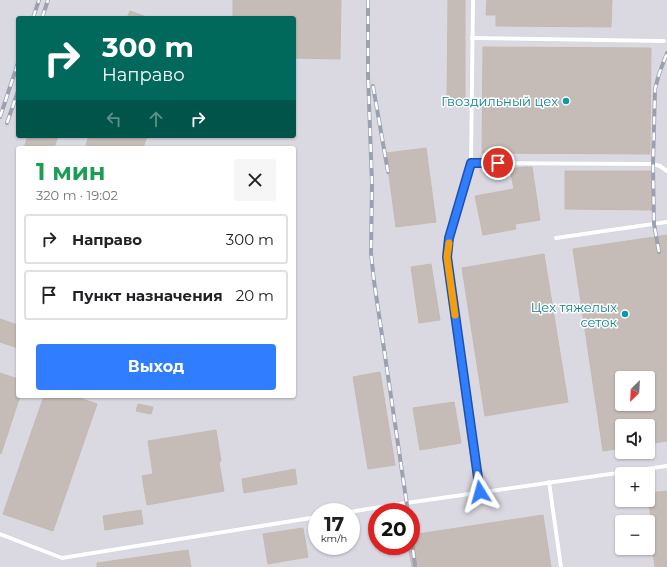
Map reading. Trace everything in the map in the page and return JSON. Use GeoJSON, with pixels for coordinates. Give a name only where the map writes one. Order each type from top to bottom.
{"type":"FeatureCollection","features":[{"type":"Feature","properties":{"kind":"lane"},"geometry":{"type":"LineString","coordinates":[[473,0],[471,163],[449,238],[447,257],[480,492]]}},
{"type":"Feature","properties":{"kind":"lane"},"geometry":{"type":"LineString","coordinates":[[472,38],[664,42]]}},
{"type":"Feature","properties":{"kind":"lane"},"geometry":{"type":"LineString","coordinates":[[471,163],[653,164],[660,166],[667,171]]}},
{"type":"Feature","properties":{"kind":"lane"},"geometry":{"type":"LineString","coordinates":[[556,238],[667,222]]}},
{"type":"Feature","properties":{"kind":"lane"},"geometry":{"type":"LineString","coordinates":[[360,510],[667,466]]}},
{"type":"Feature","properties":{"kind":"lane"},"geometry":{"type":"LineString","coordinates":[[549,482],[561,567]]}},
{"type":"Feature","properties":{"kind":"lane"},"geometry":{"type":"LineString","coordinates":[[0,534],[62,558],[308,518]]}},
{"type":"Feature","properties":{"kind":"shaded area"},"geometry":{"type":"Polygon","coordinates":[[[0,0],[667,0],[667,567],[0,567],[0,0]]]}},
{"type":"Feature","properties":{"kind":"building"},"geometry":{"type":"Polygon","coordinates":[[[233,0],[341,0],[340,59],[296,58],[296,16],[233,16],[233,0]]]}},
{"type":"Feature","properties":{"kind":"building"},"geometry":{"type":"Polygon","coordinates":[[[448,0],[465,0],[465,100],[447,100],[448,0]]]}},
{"type":"Feature","properties":{"kind":"building"},"geometry":{"type":"Polygon","coordinates":[[[487,0],[612,0],[611,27],[496,26],[496,15],[486,15],[487,0]]]}},
{"type":"Feature","properties":{"kind":"building"},"geometry":{"type":"Polygon","coordinates":[[[130,11],[144,16],[128,16],[130,11]]]}},
{"type":"Feature","properties":{"kind":"building","name":"Гвоздильный цех"},"geometry":{"type":"Polygon","coordinates":[[[483,47],[651,48],[650,154],[482,153],[483,47]]]}},
{"type":"Feature","properties":{"kind":"building"},"geometry":{"type":"Polygon","coordinates":[[[27,138],[57,138],[55,146],[25,146],[27,138]]]}},
{"type":"Feature","properties":{"kind":"building"},"geometry":{"type":"Polygon","coordinates":[[[88,138],[146,138],[144,146],[86,146],[88,138]]]}},
{"type":"Feature","properties":{"kind":"building"},"geometry":{"type":"Polygon","coordinates":[[[426,148],[436,222],[396,227],[386,153],[426,148]]]}},
{"type":"Feature","properties":{"kind":"building"},"geometry":{"type":"Polygon","coordinates":[[[532,167],[540,220],[515,224],[516,229],[483,235],[475,196],[514,189],[510,169],[532,167]]]}},
{"type":"Feature","properties":{"kind":"building"},"geometry":{"type":"Polygon","coordinates":[[[565,171],[652,171],[652,210],[565,209],[565,171]]]}},
{"type":"Feature","properties":{"kind":"building","name":"Цех тяжелых сеток"},"geometry":{"type":"Polygon","coordinates":[[[667,235],[667,441],[655,443],[655,419],[615,419],[615,449],[603,451],[573,249],[667,235]]]}},
{"type":"Feature","properties":{"kind":"building"},"geometry":{"type":"Polygon","coordinates":[[[544,254],[568,402],[485,416],[462,268],[544,254]]]}},
{"type":"Feature","properties":{"kind":"building"},"geometry":{"type":"Polygon","coordinates":[[[431,264],[440,320],[419,323],[411,267],[431,264]]]}},
{"type":"Feature","properties":{"kind":"building"},"geometry":{"type":"Polygon","coordinates":[[[0,319],[16,324],[16,347],[0,342],[0,319]]]}},
{"type":"Feature","properties":{"kind":"building"},"geometry":{"type":"Polygon","coordinates":[[[380,372],[395,465],[368,469],[353,377],[380,372]]]}},
{"type":"Feature","properties":{"kind":"building"},"geometry":{"type":"Polygon","coordinates":[[[0,373],[16,378],[16,398],[19,398],[1,454],[0,373]]]}},
{"type":"Feature","properties":{"kind":"building"},"geometry":{"type":"Polygon","coordinates":[[[43,398],[80,398],[97,404],[53,531],[3,514],[43,398]]]}},
{"type":"Feature","properties":{"kind":"building"},"geometry":{"type":"Polygon","coordinates":[[[454,402],[461,443],[420,450],[413,408],[454,402]]]}},
{"type":"Feature","properties":{"kind":"building"},"geometry":{"type":"Polygon","coordinates":[[[138,404],[153,407],[151,414],[136,411],[138,404]]]}},
{"type":"Feature","properties":{"kind":"building"},"geometry":{"type":"Polygon","coordinates":[[[216,430],[224,491],[147,505],[142,476],[153,474],[148,441],[216,430]]]}},
{"type":"Feature","properties":{"kind":"building"},"geometry":{"type":"Polygon","coordinates":[[[295,469],[297,484],[244,493],[242,479],[295,469]]]}},
{"type":"Feature","properties":{"kind":"building"},"geometry":{"type":"Polygon","coordinates":[[[667,491],[667,567],[655,567],[653,555],[655,555],[655,515],[651,515],[650,507],[655,507],[655,492],[667,491]]]}},
{"type":"Feature","properties":{"kind":"building"},"geometry":{"type":"Polygon","coordinates":[[[141,510],[143,524],[105,530],[103,516],[141,510]]]}},
{"type":"Feature","properties":{"kind":"building"},"geometry":{"type":"Polygon","coordinates":[[[543,515],[551,567],[412,567],[410,555],[420,555],[420,534],[543,515]]]}},
{"type":"Feature","properties":{"kind":"building"},"geometry":{"type":"Polygon","coordinates":[[[303,528],[308,557],[268,564],[263,534],[303,528]]]}},
{"type":"Feature","properties":{"kind":"building"},"geometry":{"type":"Polygon","coordinates":[[[188,550],[191,567],[97,567],[97,563],[188,550]]]}},
{"type":"Feature","properties":{"kind":"railway"},"geometry":{"type":"LineString","coordinates":[[34,16],[39,0]]}},
{"type":"Feature","properties":{"kind":"railway"},"geometry":{"type":"LineString","coordinates":[[43,16],[48,0]]}},
{"type":"Feature","properties":{"kind":"railway"},"geometry":{"type":"LineString","coordinates":[[368,0],[368,75],[372,184],[371,253],[407,503]]}},
{"type":"Feature","properties":{"kind":"railway"},"geometry":{"type":"LineString","coordinates":[[659,252],[654,224],[653,164],[655,89],[667,53]]}},
{"type":"Feature","properties":{"kind":"railway"},"geometry":{"type":"LineString","coordinates":[[0,117],[16,69]]}},
{"type":"Feature","properties":{"kind":"railway"},"geometry":{"type":"LineString","coordinates":[[373,86],[388,172]]}},
{"type":"Feature","properties":{"kind":"railway"},"geometry":{"type":"LineString","coordinates":[[7,123],[16,97]]}},
{"type":"Feature","properties":{"kind":"railway"},"geometry":{"type":"LineString","coordinates":[[414,555],[415,565]]}},
{"type":"Feature","properties":{"kind":"slow traffic"},"geometry":{"type":"LineString","coordinates":[[449,243],[447,257],[455,315]]}},
{"type":"Feature","properties":{"kind":"place","name":"Гвоздильный цех"},"geometry":{"type":"Point","coordinates":[566,101]}},
{"type":"Feature","properties":{"kind":"place","name":"Цех тяжелых сеток"},"geometry":{"type":"Point","coordinates":[625,314]}},
{"type":"Feature","properties":{"kind":"route"},"geometry":{"type":"LineString","coordinates":[[480,492],[447,257],[449,238],[471,163],[498,163]]}}]}
